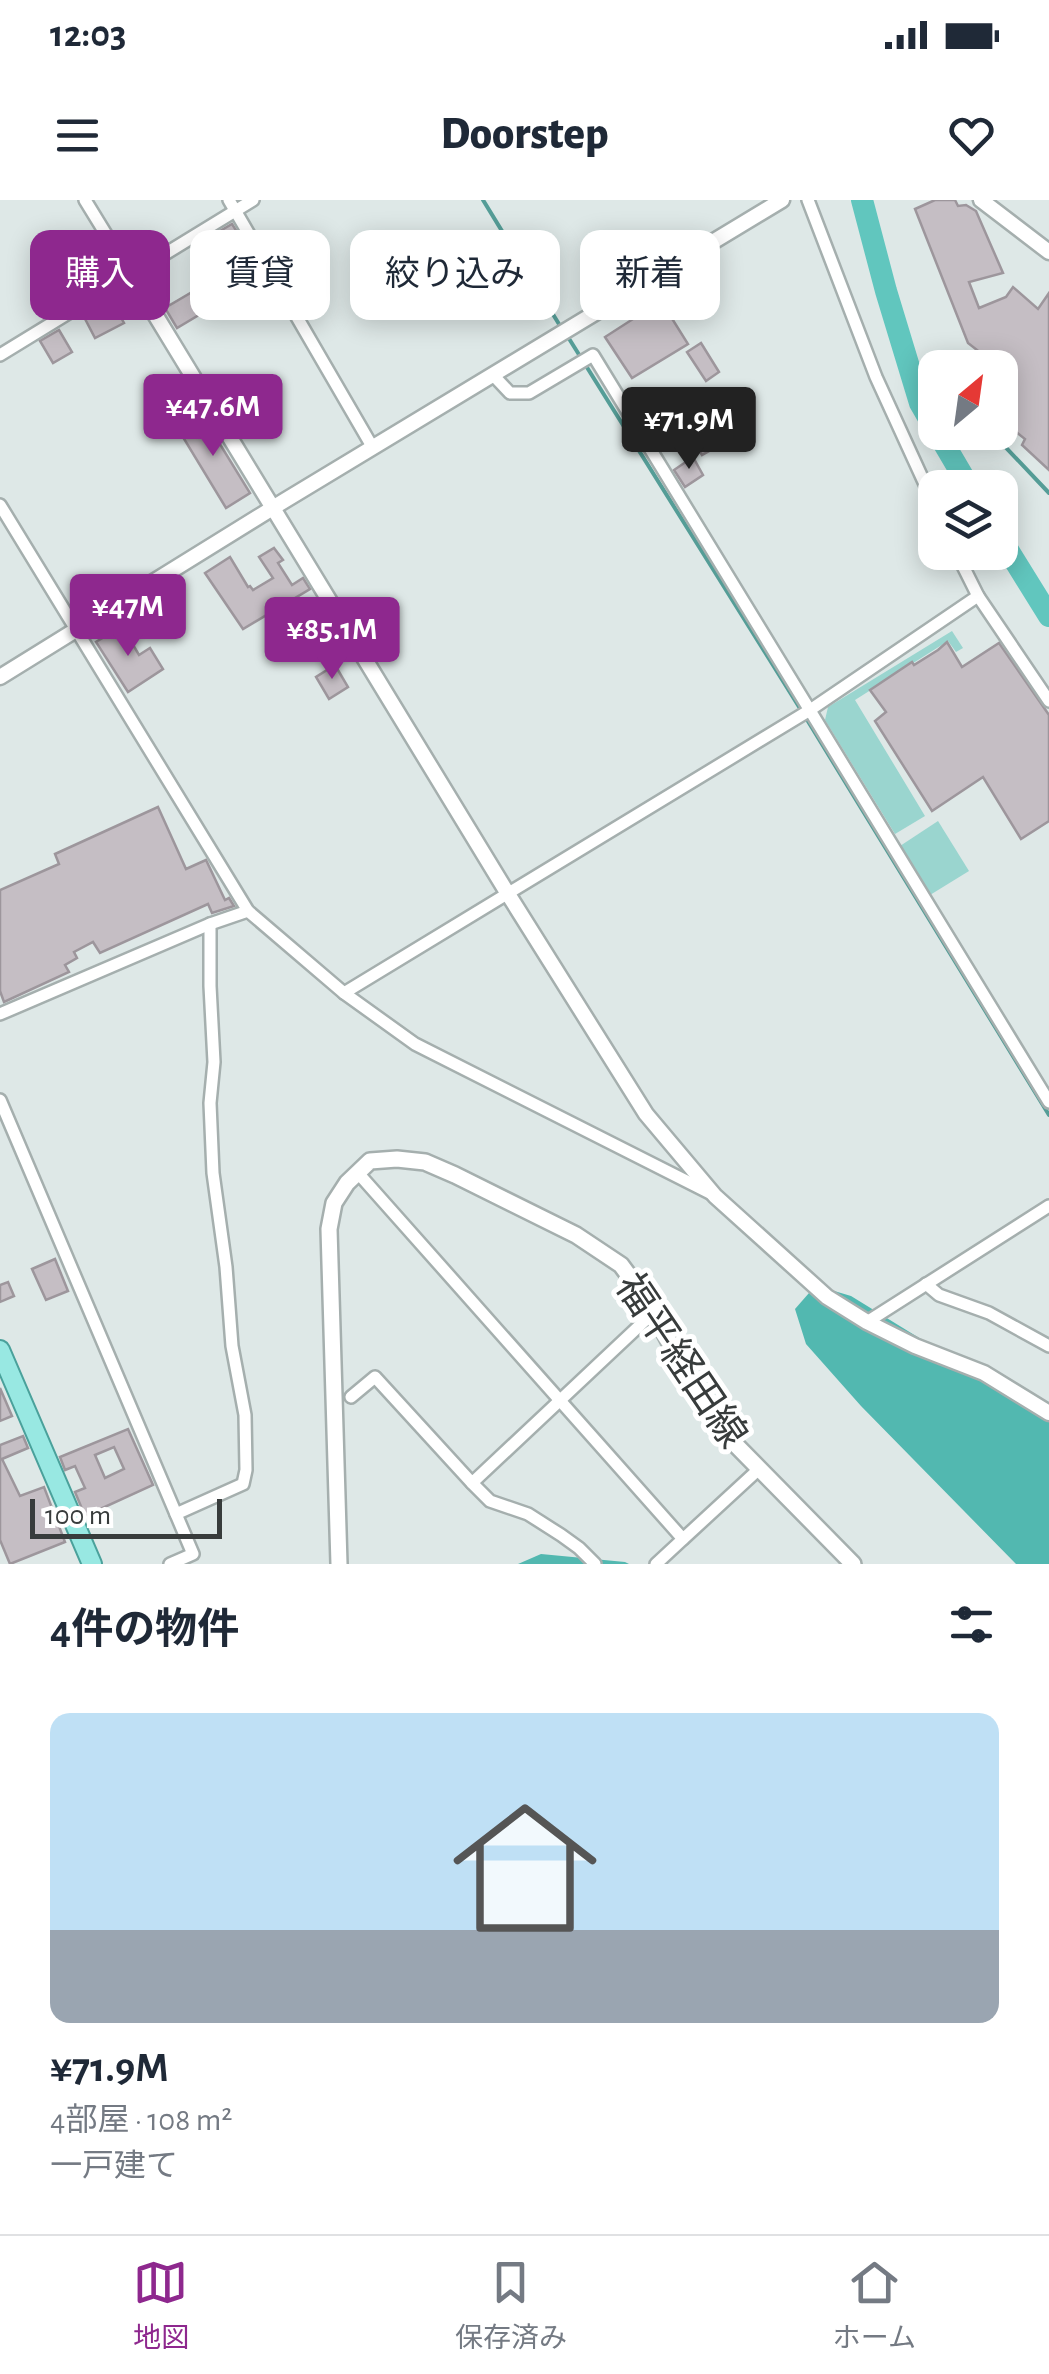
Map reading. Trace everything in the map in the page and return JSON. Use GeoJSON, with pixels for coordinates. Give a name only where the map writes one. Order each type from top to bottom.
{"type":"FeatureCollection","features":[{"type":"Feature","properties":{"kind":"main road","name":"福平経田線"},"geometry":{"type":"LineString","coordinates":[[358,1172],[370,1161],[425,1162],[576,1235],[621,1265],[732,1441],[853,1564]]}},
{"type":"Feature","properties":{"kind":"main road"},"geometry":{"type":"LineString","coordinates":[[339,1564],[328,1230],[334,1203],[358,1172]]}},
{"type":"Feature","properties":{"kind":"main road"},"geometry":{"type":"LineString","coordinates":[[0,1350],[92,1564]]}},
{"type":"Feature","properties":{"kind":"street"},"geometry":{"type":"LineString","coordinates":[[85,200],[103,230]]}},
{"type":"Feature","properties":{"kind":"street"},"geometry":{"type":"LineString","coordinates":[[170,248],[232,205],[253,200]]}},
{"type":"Feature","properties":{"kind":"street"},"geometry":{"type":"LineString","coordinates":[[0,678],[782,200]]}},
{"type":"Feature","properties":{"kind":"street"},"geometry":{"type":"LineString","coordinates":[[808,200],[876,377],[919,470]]}},
{"type":"Feature","properties":{"kind":"street"},"geometry":{"type":"LineString","coordinates":[[981,200],[1049,252]]}},
{"type":"Feature","properties":{"kind":"street"},"geometry":{"type":"LineString","coordinates":[[232,205],[373,448]]}},
{"type":"Feature","properties":{"kind":"street"},"geometry":{"type":"LineString","coordinates":[[0,355],[57,320]]}},
{"type":"Feature","properties":{"kind":"street"},"geometry":{"type":"LineString","coordinates":[[158,320],[646,1114],[715,1196],[828,1297],[915,1346],[984,1373],[1049,1414]]}},
{"type":"Feature","properties":{"kind":"street"},"geometry":{"type":"LineString","coordinates":[[494,376],[510,392],[529,393],[593,355],[1049,1102]]}},
{"type":"Feature","properties":{"kind":"street"},"geometry":{"type":"LineString","coordinates":[[0,504],[248,911],[344,993],[415,1044],[715,1196]]}},
{"type":"Feature","properties":{"kind":"street"},"geometry":{"type":"LineString","coordinates":[[965,570],[978,596],[1049,701]]}},
{"type":"Feature","properties":{"kind":"street"},"geometry":{"type":"LineString","coordinates":[[344,993],[810,710],[978,596]]}},
{"type":"Feature","properties":{"kind":"street"},"geometry":{"type":"LineString","coordinates":[[0,1014],[248,911]]}},
{"type":"Feature","properties":{"kind":"street"},"geometry":{"type":"LineString","coordinates":[[176,1514],[243,1484],[246,1470],[245,1415],[232,1346],[213,1173],[210,924]]}},
{"type":"Feature","properties":{"kind":"street"},"geometry":{"type":"LineString","coordinates":[[0,1100],[193,1554],[170,1564]]}},
{"type":"Feature","properties":{"kind":"street"},"geometry":{"type":"LineString","coordinates":[[358,1172],[683,1539]]}},
{"type":"Feature","properties":{"kind":"street"},"geometry":{"type":"LineString","coordinates":[[868,1322],[1049,1206]]}},
{"type":"Feature","properties":{"kind":"street"},"geometry":{"type":"LineString","coordinates":[[926,1284],[939,1294],[989,1312],[1049,1346]]}},
{"type":"Feature","properties":{"kind":"street"},"geometry":{"type":"LineString","coordinates":[[472,1482],[654,1312]]}},
{"type":"Feature","properties":{"kind":"street"},"geometry":{"type":"LineString","coordinates":[[351,1397],[375,1376],[490,1501],[528,1514],[562,1534],[595,1564]]}},
{"type":"Feature","properties":{"kind":"street"},"geometry":{"type":"LineString","coordinates":[[656,1564],[760,1469]]}},
{"type":"Feature","properties":{"kind":"shaded area"},"geometry":{"type":"Polygon","coordinates":[[[952,631],[963,648],[956,652],[948,641],[855,700],[925,816],[895,834],[825,720],[828,707],[952,631]]]}},
{"type":"Feature","properties":{"kind":"shaded area"},"geometry":{"type":"Polygon","coordinates":[[[938,821],[969,871],[930,895],[900,846],[938,821]]]}},
{"type":"Feature","properties":{"kind":"shaded area"},"geometry":{"type":"Polygon","coordinates":[[[821,1287],[851,1296],[1020,1400],[1049,1404],[1049,1564],[1016,1564],[861,1406],[806,1344],[795,1309],[809,1293],[821,1287]]]}},
{"type":"Feature","properties":{"kind":"shaded area"},"geometry":{"type":"Polygon","coordinates":[[[541,1554],[625,1562],[629,1564],[518,1564],[541,1554]]]}},
{"type":"Feature","properties":{"kind":"building"},"geometry":{"type":"Polygon","coordinates":[[[935,200],[955,200],[958,206],[966,205],[976,211],[1003,273],[969,282],[979,308],[1006,297],[1013,287],[1038,309],[1049,293],[1049,470],[1022,445],[1025,439],[1018,433],[1018,350],[977,350],[968,343],[915,209],[935,200]]]}},
{"type":"Feature","properties":{"kind":"building"},"geometry":{"type":"Polygon","coordinates":[[[190,293],[190,320],[177,328],[170,316],[170,305],[190,293]]]}},
{"type":"Feature","properties":{"kind":"building"},"geometry":{"type":"Polygon","coordinates":[[[86,320],[122,320],[124,323],[95,338],[86,320]]]}},
{"type":"Feature","properties":{"kind":"building"},"geometry":{"type":"Polygon","coordinates":[[[631,320],[673,320],[688,344],[632,378],[605,337],[631,320]]]}},
{"type":"Feature","properties":{"kind":"building"},"geometry":{"type":"Polygon","coordinates":[[[59,330],[72,352],[53,363],[40,341],[59,330]]]}},
{"type":"Feature","properties":{"kind":"building"},"geometry":{"type":"Polygon","coordinates":[[[701,343],[719,372],[706,381],[687,352],[701,343]]]}},
{"type":"Feature","properties":{"kind":"building"},"geometry":{"type":"Polygon","coordinates":[[[692,402],[718,446],[702,455],[676,413],[692,402]]]}},
{"type":"Feature","properties":{"kind":"building"},"geometry":{"type":"Polygon","coordinates":[[[199,410],[250,493],[226,508],[175,424],[199,410]]]}},
{"type":"Feature","properties":{"kind":"building"},"geometry":{"type":"Polygon","coordinates":[[[693,457],[703,475],[685,487],[674,470],[693,457]]]}},
{"type":"Feature","properties":{"kind":"building"},"geometry":{"type":"Polygon","coordinates":[[[274,548],[292,585],[303,578],[310,589],[243,629],[205,573],[230,557],[253,590],[273,578],[259,557],[274,548]]]}},
{"type":"Feature","properties":{"kind":"building"},"geometry":{"type":"Polygon","coordinates":[[[122,626],[139,655],[150,648],[163,669],[128,692],[96,642],[122,626]]]}},
{"type":"Feature","properties":{"kind":"building"},"geometry":{"type":"Polygon","coordinates":[[[947,642],[962,667],[999,643],[1049,715],[1049,821],[1021,839],[983,777],[932,811],[875,721],[886,712],[870,690],[947,642]]]}},
{"type":"Feature","properties":{"kind":"building"},"geometry":{"type":"Polygon","coordinates":[[[335,665],[348,687],[329,699],[316,677],[335,665]]]}},
{"type":"Feature","properties":{"kind":"building"},"geometry":{"type":"Polygon","coordinates":[[[158,807],[186,869],[206,860],[225,900],[229,898],[234,906],[212,913],[208,904],[100,953],[93,942],[74,952],[77,958],[65,965],[69,972],[4,1002],[0,991],[0,890],[59,864],[55,854],[158,807]]]}},
{"type":"Feature","properties":{"kind":"building"},"geometry":{"type":"Polygon","coordinates":[[[55,1259],[68,1291],[46,1300],[32,1269],[55,1259]]]}},
{"type":"Feature","properties":{"kind":"building"},"geometry":{"type":"Polygon","coordinates":[[[8,1282],[14,1296],[0,1302],[0,1285],[8,1282]]]}},
{"type":"Feature","properties":{"kind":"building"},"geometry":{"type":"Polygon","coordinates":[[[0,1388],[12,1416],[0,1421],[0,1388]]]}},
{"type":"Feature","properties":{"kind":"building"},"geometry":{"type":"Polygon","coordinates":[[[128,1429],[153,1485],[85,1516],[75,1492],[85,1488],[75,1466],[65,1470],[60,1457],[128,1429]],[[114,1447],[95,1455],[105,1478],[124,1469],[114,1447]]]}},
{"type":"Feature","properties":{"kind":"building"},"geometry":{"type":"Polygon","coordinates":[[[23,1436],[28,1448],[2,1459],[20,1496],[44,1487],[65,1542],[10,1564],[0,1540],[0,1445],[23,1436]]]}},
{"type":"Feature","properties":{"kind":"waterway"},"geometry":{"type":"LineString","coordinates":[[483,200],[562,329]]}},
{"type":"Feature","properties":{"kind":"waterway"},"geometry":{"type":"LineString","coordinates":[[862,200],[918,396]]}},
{"type":"Feature","properties":{"kind":"waterway"},"geometry":{"type":"LineString","coordinates":[[568,337],[801,710]]}},
{"type":"Feature","properties":{"kind":"waterway"},"geometry":{"type":"LineString","coordinates":[[948,450],[959,470]]}},
{"type":"Feature","properties":{"kind":"waterway"},"geometry":{"type":"LineString","coordinates":[[1008,450],[1049,493]]}},
{"type":"Feature","properties":{"kind":"waterway"},"geometry":{"type":"LineString","coordinates":[[1018,566],[1049,616]]}},
{"type":"Feature","properties":{"kind":"waterway"},"geometry":{"type":"LineString","coordinates":[[806,718],[1049,1115]]}}]}
